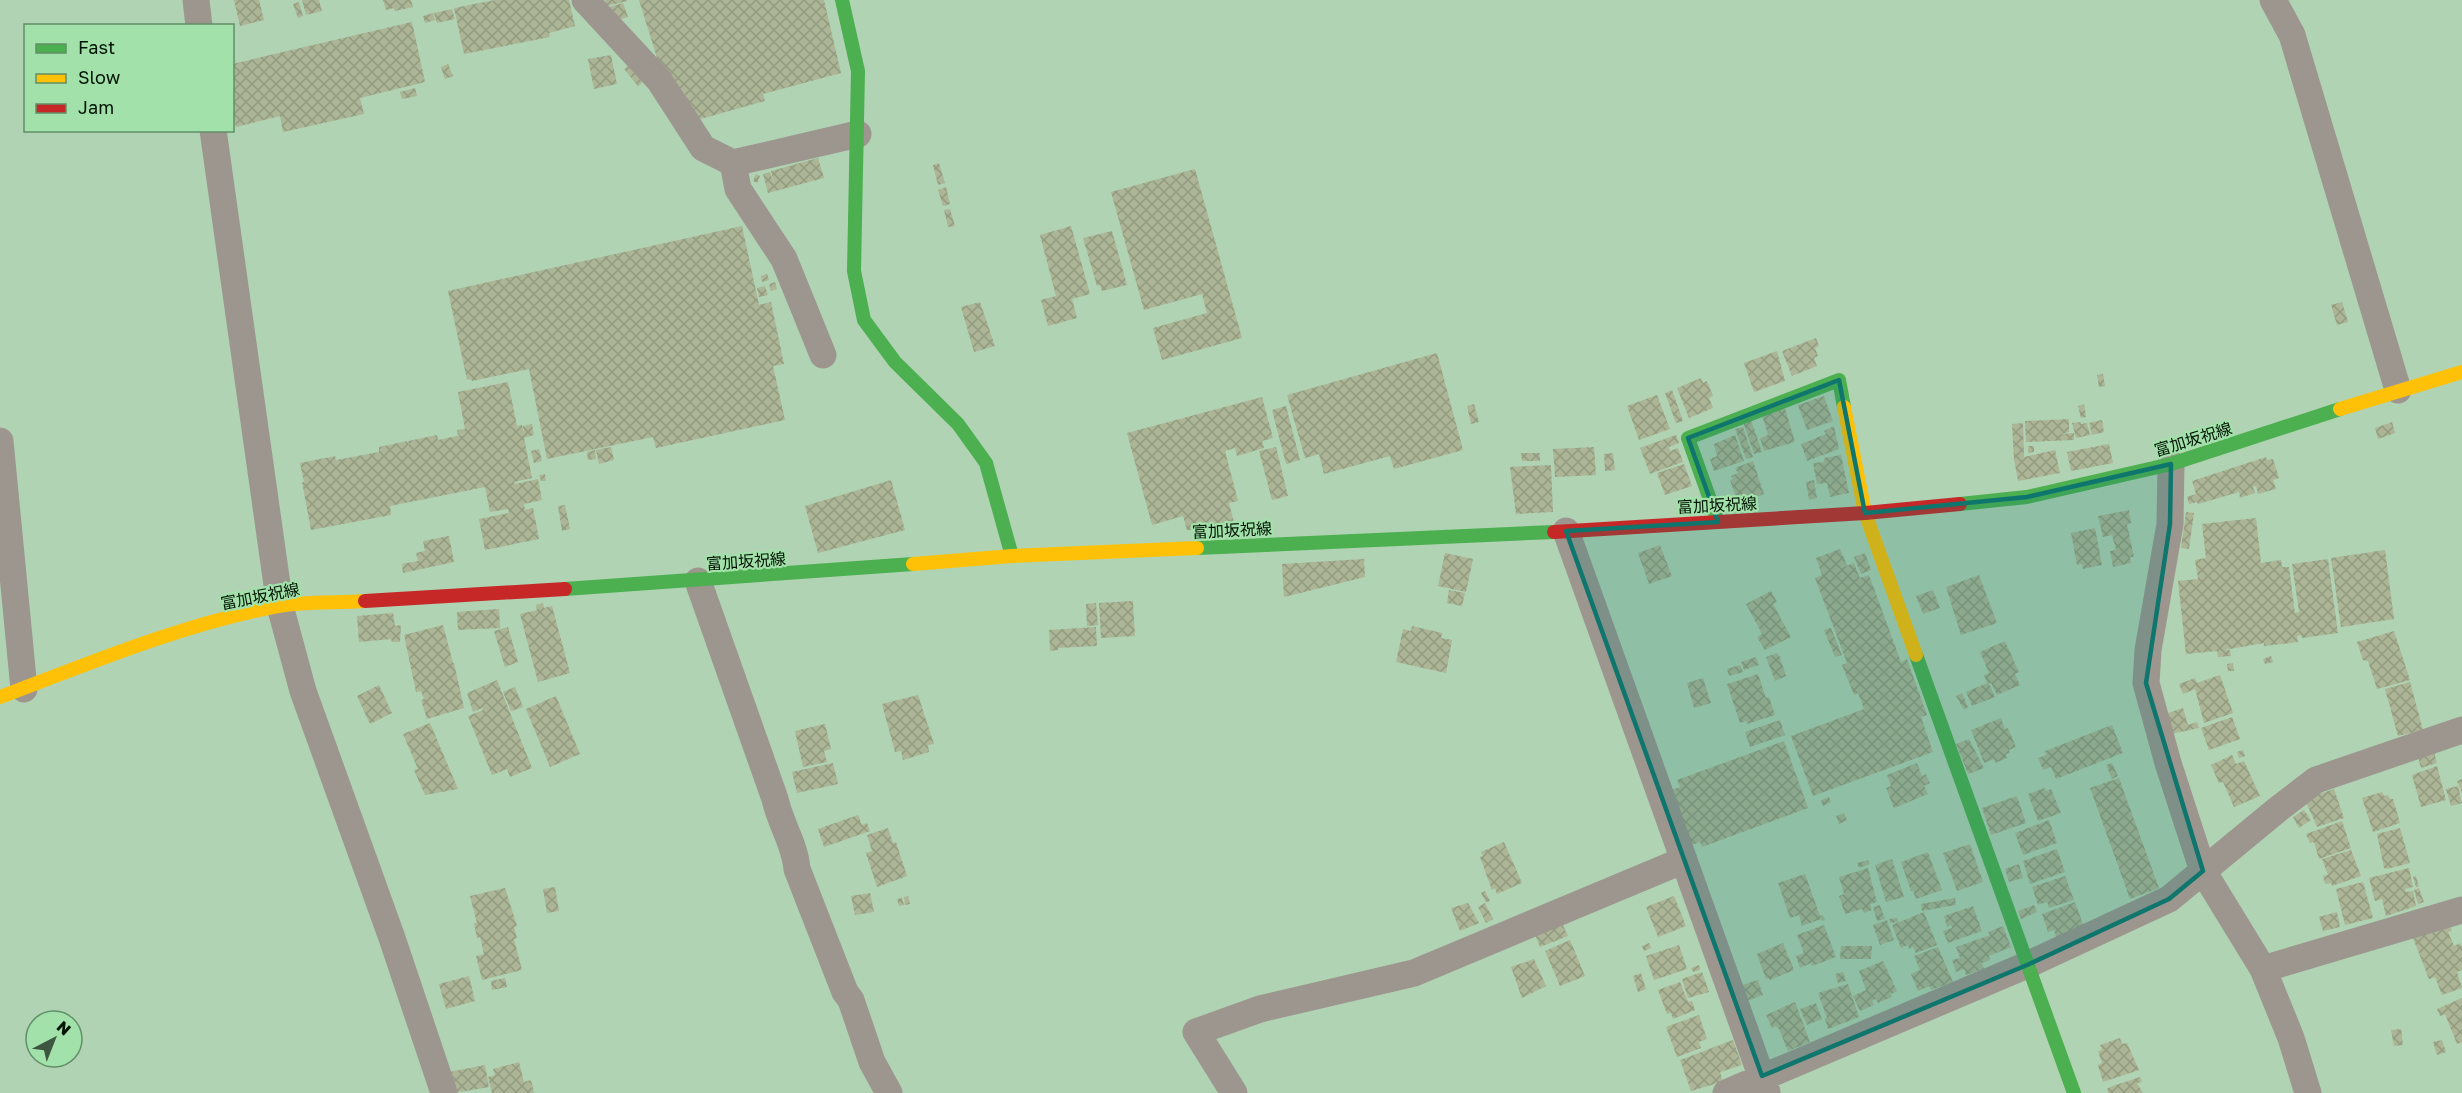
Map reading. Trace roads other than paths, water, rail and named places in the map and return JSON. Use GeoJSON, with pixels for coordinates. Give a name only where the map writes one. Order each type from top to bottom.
{"type":"FeatureCollection","features":[{"type":"Feature","properties":{"kind":"main road"},"geometry":{"type":"LineString","coordinates":[[842,0],[858,71],[854,271],[864,320],[895,362],[958,424],[986,463],[1012,556]]}},
{"type":"Feature","properties":{"kind":"main road","name":"富加坂祝線"},"geometry":{"type":"LineString","coordinates":[[12,693],[101,659],[209,623],[280,606],[698,581],[1012,556],[1566,531],[1865,513],[2027,497],[2171,464],[2398,390],[2462,372]]}},
{"type":"Feature","properties":{"kind":"main road"},"geometry":{"type":"LineString","coordinates":[[1718,522],[1688,438],[1839,380],[1865,513],[2074,1093]]}},
{"type":"Feature","properties":{"kind":"street"},"geometry":{"type":"LineString","coordinates":[[196,0],[199,24]]}},
{"type":"Feature","properties":{"kind":"street"},"geometry":{"type":"LineString","coordinates":[[585,0],[658,80],[703,148],[733,163],[858,134]]}},
{"type":"Feature","properties":{"kind":"street"},"geometry":{"type":"LineString","coordinates":[[2273,0],[2292,35],[2398,390]]}},
{"type":"Feature","properties":{"kind":"street"},"geometry":{"type":"LineString","coordinates":[[213,132],[280,606],[303,691],[392,938],[444,1093]]}},
{"type":"Feature","properties":{"kind":"street"},"geometry":{"type":"LineString","coordinates":[[733,163],[738,189],[784,259],[823,355]]}},
{"type":"Feature","properties":{"kind":"street"},"geometry":{"type":"LineString","coordinates":[[0,441],[12,693]]}},
{"type":"Feature","properties":{"kind":"street"},"geometry":{"type":"LineString","coordinates":[[2171,464],[2170,524],[2148,650],[2146,682],[2168,763],[2203,871],[2263,969],[2291,1038],[2308,1093]]}},
{"type":"Feature","properties":{"kind":"street"},"geometry":{"type":"LineString","coordinates":[[1566,531],[1765,1085]]}},
{"type":"Feature","properties":{"kind":"street"},"geometry":{"type":"LineString","coordinates":[[698,581],[775,799],[779,817],[796,854],[797,869],[845,992],[851,1000],[872,1062],[889,1093]]}},
{"type":"Feature","properties":{"kind":"street"},"geometry":{"type":"LineString","coordinates":[[1726,1093],[1765,1085],[2169,899],[2316,780],[2462,730]]}},
{"type":"Feature","properties":{"kind":"street"},"geometry":{"type":"LineString","coordinates":[[1234,1093],[1196,1032],[1260,1009],[1414,973],[1684,860]]}},
{"type":"Feature","properties":{"kind":"street"},"geometry":{"type":"LineString","coordinates":[[2263,969],[2462,910]]}}]}
